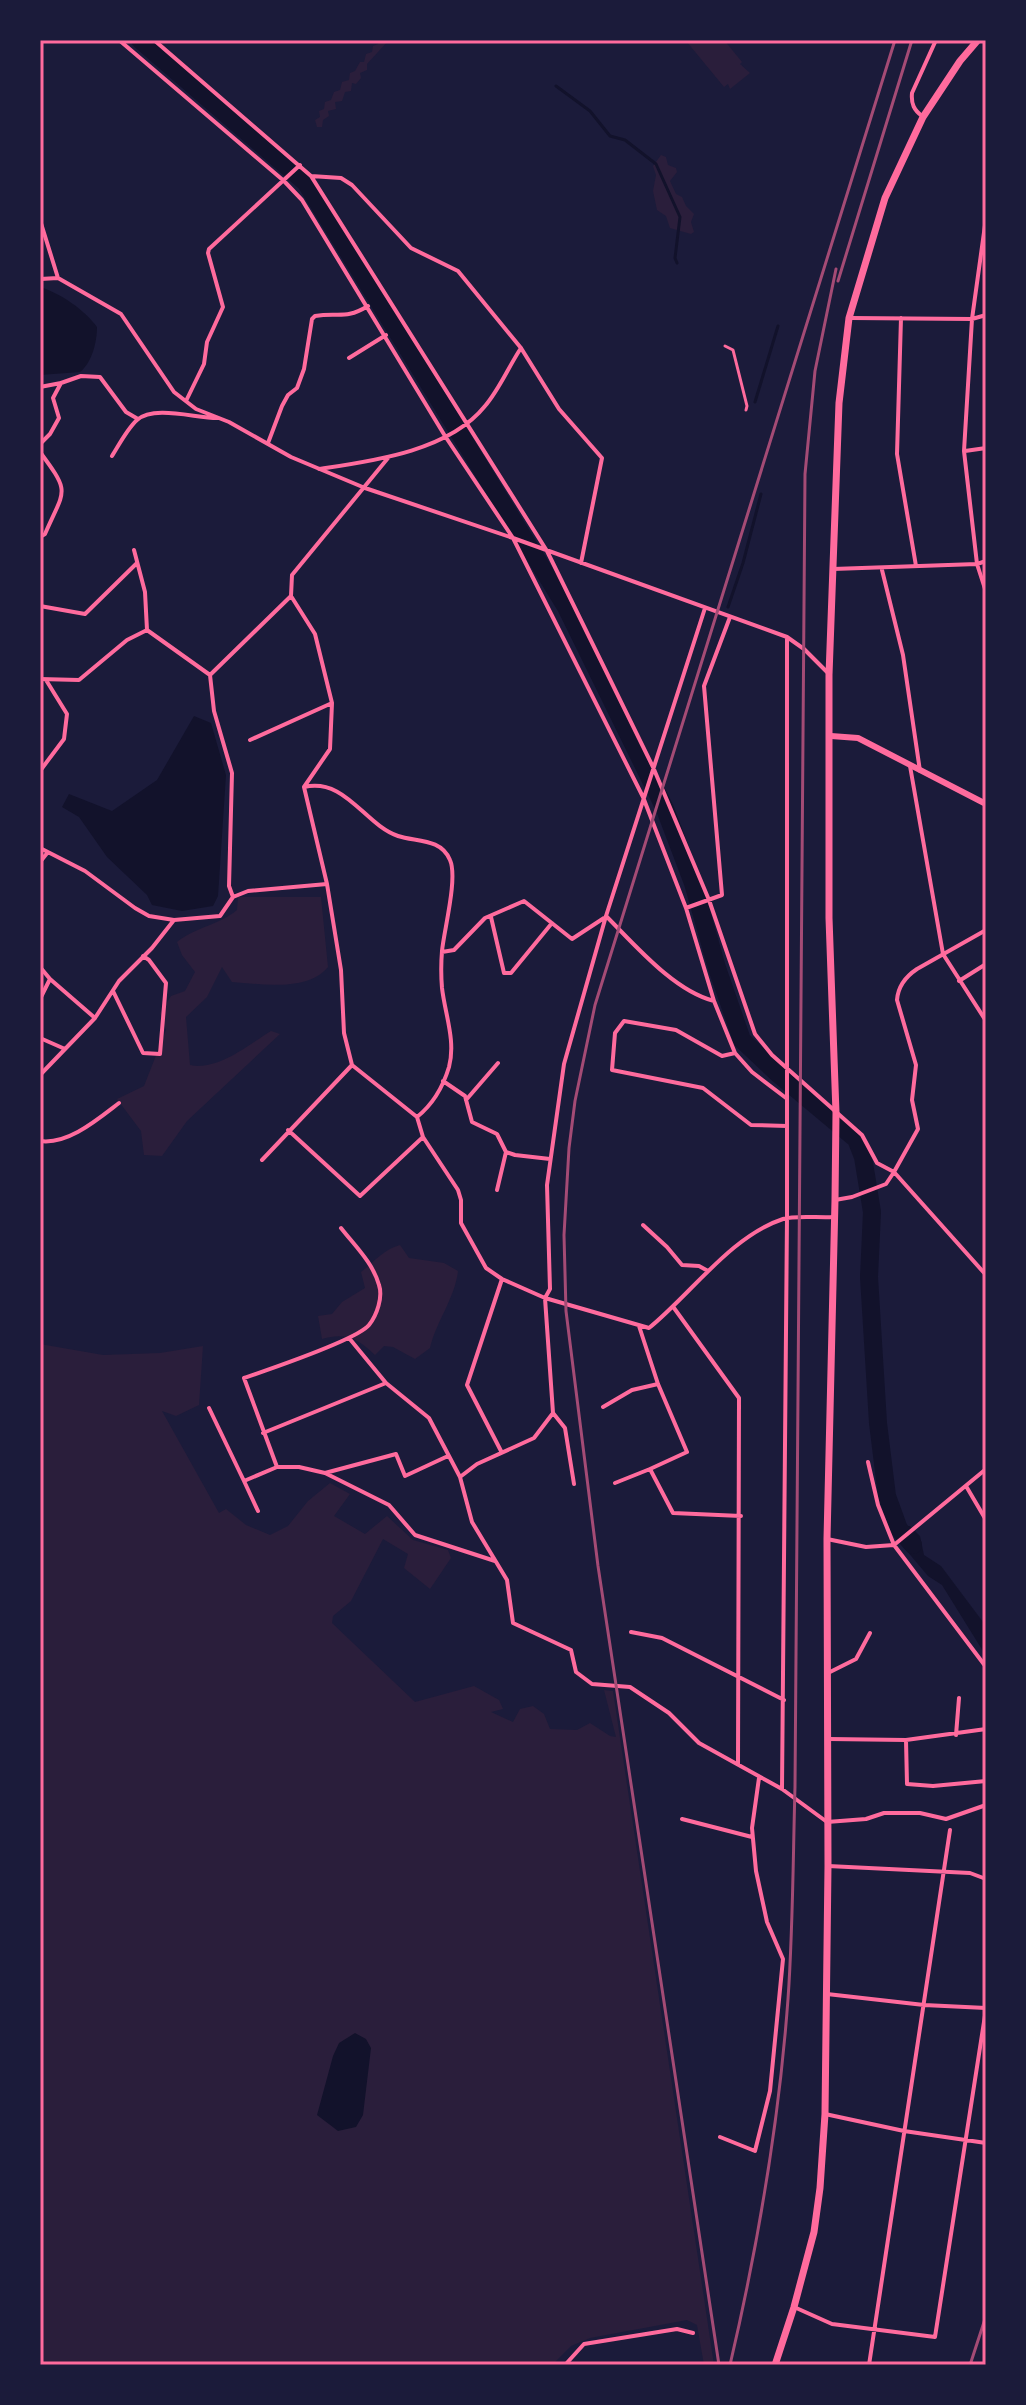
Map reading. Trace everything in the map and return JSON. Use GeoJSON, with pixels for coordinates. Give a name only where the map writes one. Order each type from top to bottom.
{"type":"FeatureCollection","features":[{"type":"Feature","properties":{"kind":"highway"},"geometry":{"type":"LineString","coordinates":[[775,2365],[814,2232],[825,2114],[827,1539],[836,1112],[829,918],[829,675],[839,403],[849,318],[885,198],[923,117],[960,61],[978,40]]}},
{"type":"Feature","properties":{"kind":"street"},"geometry":{"type":"LineString","coordinates":[[119,40],[284,181],[302,200],[516,539],[643,797],[688,907],[714,1001],[735,1053],[752,1072],[786,1095]]}},
{"type":"Feature","properties":{"kind":"street"},"geometry":{"type":"LineString","coordinates":[[154,40],[311,176],[547,551],[652,770],[707,901],[755,1034],[772,1055],[862,1135],[877,1163],[894,1172],[986,1275]]}},
{"type":"Feature","properties":{"kind":"street"},"geometry":{"type":"LineString","coordinates":[[923,117],[915,111],[911,102],[912,93],[936,40]]}},
{"type":"Feature","properties":{"kind":"street"},"geometry":{"type":"LineString","coordinates":[[186,401],[204,364],[207,342],[223,307],[209,249],[300,165]]}},
{"type":"Feature","properties":{"kind":"street"},"geometry":{"type":"LineString","coordinates":[[311,176],[341,178],[352,185],[411,248],[458,271],[521,348],[559,409],[602,458],[581,563]]}},
{"type":"Feature","properties":{"kind":"street"},"geometry":{"type":"LineString","coordinates":[[986,218],[972,319],[964,451],[977,564],[986,592]]}},
{"type":"Feature","properties":{"kind":"street"},"geometry":{"type":"LineString","coordinates":[[40,220],[58,278]]}},
{"type":"Feature","properties":{"kind":"street"},"geometry":{"type":"LineString","coordinates":[[40,279],[58,278],[121,314],[174,392],[186,401],[317,469],[787,637],[804,649],[829,675]]}},
{"type":"Feature","properties":{"kind":"street"},"geometry":{"type":"LineString","coordinates":[[268,443],[282,406],[288,395],[297,388],[304,369],[312,319],[323,314],[352,316],[368,306]]}},
{"type":"Feature","properties":{"kind":"street"},"geometry":{"type":"LineString","coordinates":[[849,318],[972,319],[986,315]]}},
{"type":"Feature","properties":{"kind":"street"},"geometry":{"type":"LineString","coordinates":[[901,318],[897,454],[916,566]]}},
{"type":"Feature","properties":{"kind":"street"},"geometry":{"type":"LineString","coordinates":[[349,358],[386,335]]}},
{"type":"Feature","properties":{"kind":"street"},"geometry":{"type":"LineString","coordinates":[[725,346],[733,350],[746,410]]}},
{"type":"Feature","properties":{"kind":"street"},"geometry":{"type":"LineString","coordinates":[[317,469],[388,458],[448,435],[485,407],[521,348]]}},
{"type":"Feature","properties":{"kind":"street"},"geometry":{"type":"LineString","coordinates":[[40,387],[81,376],[100,377],[126,412],[138,419]]}},
{"type":"Feature","properties":{"kind":"street"},"geometry":{"type":"LineString","coordinates":[[40,444],[59,418],[53,398],[61,383]]}},
{"type":"Feature","properties":{"kind":"street"},"geometry":{"type":"LineString","coordinates":[[112,456],[138,419],[149,414],[169,412],[196,418],[219,418]]}},
{"type":"Feature","properties":{"kind":"street"},"geometry":{"type":"LineString","coordinates":[[964,451],[986,448]]}},
{"type":"Feature","properties":{"kind":"street"},"geometry":{"type":"LineString","coordinates":[[40,452],[62,482],[63,493],[45,534],[40,537]]}},
{"type":"Feature","properties":{"kind":"street"},"geometry":{"type":"LineString","coordinates":[[388,458],[292,575],[291,596],[315,634],[332,703],[330,749],[304,787],[327,884],[341,970],[344,1033],[352,1065],[417,1117],[423,1137],[458,1190],[461,1223],[486,1268],[502,1279],[545,1298],[649,1328],[708,1271],[760,1229],[787,1217],[835,1217]]}},
{"type":"Feature","properties":{"kind":"street"},"geometry":{"type":"LineString","coordinates":[[134,550],[145,592],[147,630]]}},
{"type":"Feature","properties":{"kind":"street"},"geometry":{"type":"LineString","coordinates":[[833,569],[882,570],[986,561]]}},
{"type":"Feature","properties":{"kind":"street"},"geometry":{"type":"LineString","coordinates":[[40,606],[85,614],[137,563]]}},
{"type":"Feature","properties":{"kind":"street"},"geometry":{"type":"LineString","coordinates":[[882,570],[903,655],[920,771]]}},
{"type":"Feature","properties":{"kind":"street"},"geometry":{"type":"LineString","coordinates":[[210,675],[291,596]]}},
{"type":"Feature","properties":{"kind":"street"},"geometry":{"type":"LineString","coordinates":[[574,1484],[565,1428],[553,1413],[545,1298],[550,1289],[547,1185],[564,1064],[606,916],[705,608]]}},
{"type":"Feature","properties":{"kind":"street"},"geometry":{"type":"LineString","coordinates":[[688,907],[722,895],[704,686],[730,617]]}},
{"type":"Feature","properties":{"kind":"street"},"geometry":{"type":"LineString","coordinates":[[147,630],[210,675],[214,711],[232,773],[229,886],[233,897]]}},
{"type":"Feature","properties":{"kind":"street"},"geometry":{"type":"LineString","coordinates":[[43,680],[79,680],[127,640],[147,630]]}},
{"type":"Feature","properties":{"kind":"street"},"geometry":{"type":"LineString","coordinates":[[782,1789],[787,1217],[787,637]]}},
{"type":"Feature","properties":{"kind":"street"},"geometry":{"type":"LineString","coordinates":[[40,638],[40,647]]}},
{"type":"Feature","properties":{"kind":"street"},"geometry":{"type":"LineString","coordinates":[[40,771],[64,739],[67,714],[43,680]]}},
{"type":"Feature","properties":{"kind":"street"},"geometry":{"type":"LineString","coordinates":[[250,740],[332,703]]}},
{"type":"Feature","properties":{"kind":"street"},"geometry":{"type":"LineString","coordinates":[[831,736],[858,738],[986,804]]}},
{"type":"Feature","properties":{"kind":"street"},"geometry":{"type":"LineString","coordinates":[[910,766],[943,954],[986,1021]]}},
{"type":"Feature","properties":{"kind":"street"},"geometry":{"type":"LineString","coordinates":[[304,787],[317,784],[341,793],[396,836],[429,841],[450,859],[453,873],[442,952],[442,986],[451,1040],[449,1065],[430,1106],[417,1117]]}},
{"type":"Feature","properties":{"kind":"street"},"geometry":{"type":"LineString","coordinates":[[40,848],[85,871],[149,916],[174,920],[220,916],[233,897],[248,891],[327,884]]}},
{"type":"Feature","properties":{"kind":"street"},"geometry":{"type":"LineString","coordinates":[[40,862],[48,852]]}},
{"type":"Feature","properties":{"kind":"street"},"geometry":{"type":"LineString","coordinates":[[442,952],[454,950],[485,918],[524,901],[572,939],[606,916]]}},
{"type":"Feature","properties":{"kind":"street"},"geometry":{"type":"LineString","coordinates":[[491,915],[504,973],[511,973],[552,923]]}},
{"type":"Feature","properties":{"kind":"street"},"geometry":{"type":"LineString","coordinates":[[606,916],[653,962],[696,996],[714,1001]]}},
{"type":"Feature","properties":{"kind":"street"},"geometry":{"type":"LineString","coordinates":[[40,1075],[95,1018],[119,981],[174,920]]}},
{"type":"Feature","properties":{"kind":"street"},"geometry":{"type":"LineString","coordinates":[[835,1200],[886,1184],[918,1129],[912,1100],[916,1065],[897,1000],[898,990],[907,976],[986,930]]}},
{"type":"Feature","properties":{"kind":"street"},"geometry":{"type":"LineString","coordinates":[[113,991],[143,1053],[160,1054],[166,983],[143,956]]}},
{"type":"Feature","properties":{"kind":"street"},"geometry":{"type":"LineString","coordinates":[[959,981],[986,964]]}},
{"type":"Feature","properties":{"kind":"street"},"geometry":{"type":"LineString","coordinates":[[40,967],[95,1018]]}},
{"type":"Feature","properties":{"kind":"street"},"geometry":{"type":"LineString","coordinates":[[40,999],[50,979]]}},
{"type":"Feature","properties":{"kind":"street"},"geometry":{"type":"LineString","coordinates":[[735,1053],[722,1056],[676,1030],[624,1021],[615,1033],[612,1070],[703,1088],[751,1125],[787,1126]]}},
{"type":"Feature","properties":{"kind":"street"},"geometry":{"type":"LineString","coordinates":[[40,1038],[65,1049]]}},
{"type":"Feature","properties":{"kind":"street"},"geometry":{"type":"LineString","coordinates":[[466,1100],[498,1063]]}},
{"type":"Feature","properties":{"kind":"street"},"geometry":{"type":"LineString","coordinates":[[262,1160],[352,1065]]}},
{"type":"Feature","properties":{"kind":"street"},"geometry":{"type":"LineString","coordinates":[[443,1081],[465,1096],[472,1122],[497,1134],[506,1152],[497,1190]]}},
{"type":"Feature","properties":{"kind":"street"},"geometry":{"type":"LineString","coordinates":[[40,1141],[50,1143],[87,1127],[119,1103]]}},
{"type":"Feature","properties":{"kind":"street"},"geometry":{"type":"LineString","coordinates":[[288,1130],[360,1196],[423,1137]]}},
{"type":"Feature","properties":{"kind":"street"},"geometry":{"type":"LineString","coordinates":[[506,1152],[551,1159]]}},
{"type":"Feature","properties":{"kind":"street"},"geometry":{"type":"LineString","coordinates":[[643,1225],[682,1265],[699,1266],[708,1271]]}},
{"type":"Feature","properties":{"kind":"street"},"geometry":{"type":"LineString","coordinates":[[277,1467],[244,1378],[349,1338],[368,1327],[379,1307],[381,1288],[372,1267],[341,1228]]}},
{"type":"Feature","properties":{"kind":"street"},"geometry":{"type":"LineString","coordinates":[[502,1279],[467,1385],[502,1452]]}},
{"type":"Feature","properties":{"kind":"street"},"geometry":{"type":"LineString","coordinates":[[673,1308],[739,1398],[738,1764]]}},
{"type":"Feature","properties":{"kind":"street"},"geometry":{"type":"LineString","coordinates":[[615,1483],[687,1452],[658,1384],[639,1326]]}},
{"type":"Feature","properties":{"kind":"street"},"geometry":{"type":"LineString","coordinates":[[349,1338],[386,1383],[429,1418],[460,1477],[472,1522],[507,1580],[513,1623],[571,1650],[576,1672],[592,1684],[630,1687],[669,1713],[699,1743],[782,1789],[827,1822],[866,1819],[884,1813],[920,1813],[946,1819],[986,1805]]}},
{"type":"Feature","properties":{"kind":"street"},"geometry":{"type":"LineString","coordinates":[[263,1433],[386,1383]]}},
{"type":"Feature","properties":{"kind":"street"},"geometry":{"type":"LineString","coordinates":[[603,1407],[632,1390],[658,1384]]}},
{"type":"Feature","properties":{"kind":"street"},"geometry":{"type":"LineString","coordinates":[[209,1408],[258,1511]]}},
{"type":"Feature","properties":{"kind":"street"},"geometry":{"type":"LineString","coordinates":[[460,1477],[477,1464],[534,1438],[553,1413]]}},
{"type":"Feature","properties":{"kind":"street"},"geometry":{"type":"LineString","coordinates":[[325,1473],[396,1454],[405,1476],[448,1456]]}},
{"type":"Feature","properties":{"kind":"street"},"geometry":{"type":"LineString","coordinates":[[868,1462],[878,1505],[894,1545],[986,1667]]}},
{"type":"Feature","properties":{"kind":"street"},"geometry":{"type":"LineString","coordinates":[[244,1481],[277,1467],[299,1467],[325,1473],[389,1505],[415,1535],[497,1562]]}},
{"type":"Feature","properties":{"kind":"street"},"geometry":{"type":"LineString","coordinates":[[650,1469],[673,1513],[741,1516]]}},
{"type":"Feature","properties":{"kind":"street"},"geometry":{"type":"LineString","coordinates":[[827,1539],[866,1547],[894,1545],[986,1469]]}},
{"type":"Feature","properties":{"kind":"street"},"geometry":{"type":"LineString","coordinates":[[966,1486],[986,1520]]}},
{"type":"Feature","properties":{"kind":"street"},"geometry":{"type":"LineString","coordinates":[[631,1632],[662,1638],[784,1700]]}},
{"type":"Feature","properties":{"kind":"street"},"geometry":{"type":"LineString","coordinates":[[828,1673],[856,1659],[870,1633]]}},
{"type":"Feature","properties":{"kind":"street"},"geometry":{"type":"LineString","coordinates":[[956,1735],[959,1698]]}},
{"type":"Feature","properties":{"kind":"street"},"geometry":{"type":"LineString","coordinates":[[827,1739],[906,1740],[986,1729]]}},
{"type":"Feature","properties":{"kind":"street"},"geometry":{"type":"LineString","coordinates":[[906,1740],[907,1784],[933,1786],[986,1781]]}},
{"type":"Feature","properties":{"kind":"street"},"geometry":{"type":"LineString","coordinates":[[720,2137],[755,2151],[770,2091],[783,1959],[767,1922],[756,1871],[752,1837],[759,1778]]}},
{"type":"Feature","properties":{"kind":"street"},"geometry":{"type":"LineString","coordinates":[[682,1819],[752,1837]]}},
{"type":"Feature","properties":{"kind":"street"},"geometry":{"type":"LineString","coordinates":[[869,2365],[950,1830]]}},
{"type":"Feature","properties":{"kind":"street"},"geometry":{"type":"LineString","coordinates":[[828,1866],[970,1873],[986,1879]]}},
{"type":"Feature","properties":{"kind":"street"},"geometry":{"type":"LineString","coordinates":[[794,2307],[832,2324],[935,2337],[986,2008],[924,2005],[827,1994]]}},
{"type":"Feature","properties":{"kind":"street"},"geometry":{"type":"LineString","coordinates":[[825,2114],[904,2131],[986,2143]]}},
{"type":"Feature","properties":{"kind":"street"},"geometry":{"type":"LineString","coordinates":[[565,2365],[584,2344],[677,2329],[693,2333]]}},
{"type":"Feature","properties":{"kind":"shaded area"},"geometry":{"type":"Polygon","coordinates":[[[379,40],[389,40],[367,64],[367,70],[360,73],[361,78],[356,84],[352,83],[351,91],[345,92],[342,101],[335,102],[336,109],[328,111],[329,116],[323,120],[322,127],[317,127],[315,120],[320,117],[319,111],[324,109],[325,102],[340,90],[342,82],[349,80],[350,73],[360,62],[364,62],[366,54],[372,52],[379,40]]]}},
{"type":"Feature","properties":{"kind":"shaded area"},"geometry":{"type":"Polygon","coordinates":[[[724,40],[750,73],[730,89],[728,84],[724,87],[687,42],[724,40]]]}},
{"type":"Feature","properties":{"kind":"shaded area"},"geometry":{"type":"Polygon","coordinates":[[[661,155],[666,157],[668,165],[676,168],[677,172],[670,181],[676,194],[682,197],[694,214],[691,222],[694,232],[691,234],[670,228],[666,216],[657,210],[653,166],[661,155]]]}},
{"type":"Feature","properties":{"kind":"shaded area"},"geometry":{"type":"Polygon","coordinates":[[[40,287],[72,303],[97,327],[93,352],[80,372],[40,375],[40,287]]]}},
{"type":"Feature","properties":{"kind":"shaded area"},"geometry":{"type":"Polygon","coordinates":[[[194,716],[211,723],[226,775],[218,896],[213,906],[182,911],[152,905],[147,895],[107,857],[79,817],[62,807],[69,794],[112,811],[157,780],[194,716]]]}},
{"type":"Feature","properties":{"kind":"shaded area"},"geometry":{"type":"Polygon","coordinates":[[[238,897],[321,897],[328,967],[308,980],[269,985],[232,982],[222,967],[207,997],[186,1017],[190,1065],[222,1061],[271,1031],[280,1034],[187,1121],[162,1156],[144,1155],[141,1131],[117,1099],[144,1086],[166,1030],[160,1013],[171,996],[185,991],[195,972],[182,955],[177,942],[237,910],[238,897]]]}},
{"type":"Feature","properties":{"kind":"shaded area"},"geometry":{"type":"Polygon","coordinates":[[[400,1245],[409,1258],[444,1263],[458,1271],[430,1348],[415,1359],[393,1347],[384,1346],[375,1355],[351,1338],[338,1336],[322,1339],[318,1316],[332,1314],[342,1302],[365,1288],[361,1272],[384,1253],[400,1245]]]}},
{"type":"Feature","properties":{"kind":"shaded area"},"geometry":{"type":"Polygon","coordinates":[[[40,1344],[103,1355],[160,1353],[203,1346],[199,1405],[176,1416],[162,1411],[219,1513],[226,1509],[246,1525],[270,1535],[288,1526],[308,1501],[330,1483],[350,1494],[334,1516],[365,1534],[387,1516],[413,1540],[448,1550],[451,1558],[430,1589],[404,1568],[408,1554],[383,1539],[351,1601],[333,1616],[332,1623],[415,1702],[474,1686],[499,1700],[503,1709],[491,1712],[513,1722],[520,1709],[533,1706],[544,1714],[550,1729],[577,1730],[590,1723],[616,1737],[604,1690],[613,1691],[714,2365],[704,2365],[697,2325],[687,2320],[590,2338],[571,2346],[552,2365],[40,2365],[40,1344]]]}},
{"type":"Feature","properties":{"kind":"shaded area"},"geometry":{"type":"Polygon","coordinates":[[[910,1526],[920,1536],[924,1555],[941,1566],[986,1626],[986,1656],[942,1585],[928,1576],[895,1537],[899,1529],[910,1526]]]}},
{"type":"Feature","properties":{"kind":"shaded area"},"geometry":{"type":"Polygon","coordinates":[[[355,2033],[366,2039],[371,2048],[363,2115],[356,2127],[338,2131],[317,2115],[339,2043],[355,2033]]]}},
{"type":"Feature","properties":{"kind":"waterway"},"geometry":{"type":"LineString","coordinates":[[140,40],[306,183],[566,607],[665,809],[693,883],[717,968],[742,1040],[856,1139],[863,1157],[872,1212],[869,1277],[878,1423],[887,1496],[899,1529],[913,1545]]}},
{"type":"Feature","properties":{"kind":"waterway"},"geometry":{"type":"LineString","coordinates":[[556,86],[590,111],[610,136],[625,140],[656,164],[680,217],[677,263]]}},
{"type":"Feature","properties":{"kind":"waterway"},"geometry":{"type":"LineString","coordinates":[[755,402],[778,326]]}},
{"type":"Feature","properties":{"kind":"waterway"},"geometry":{"type":"LineString","coordinates":[[728,607],[761,494]]}},
{"type":"Feature","properties":{"kind":"railway"},"geometry":{"type":"LineString","coordinates":[[719,2365],[598,1566],[566,1311],[564,1235],[569,1148],[575,1101],[595,1005],[895,40]]}},
{"type":"Feature","properties":{"kind":"railway"},"geometry":{"type":"LineString","coordinates":[[838,281],[912,40]]}},
{"type":"Feature","properties":{"kind":"railway"},"geometry":{"type":"LineString","coordinates":[[730,2365],[766,2183],[779,2091],[790,1973],[795,1787],[805,474],[815,371],[836,269]]}},
{"type":"Feature","properties":{"kind":"railway"},"geometry":{"type":"LineString","coordinates":[[970,2365],[986,2316]]}}]}
